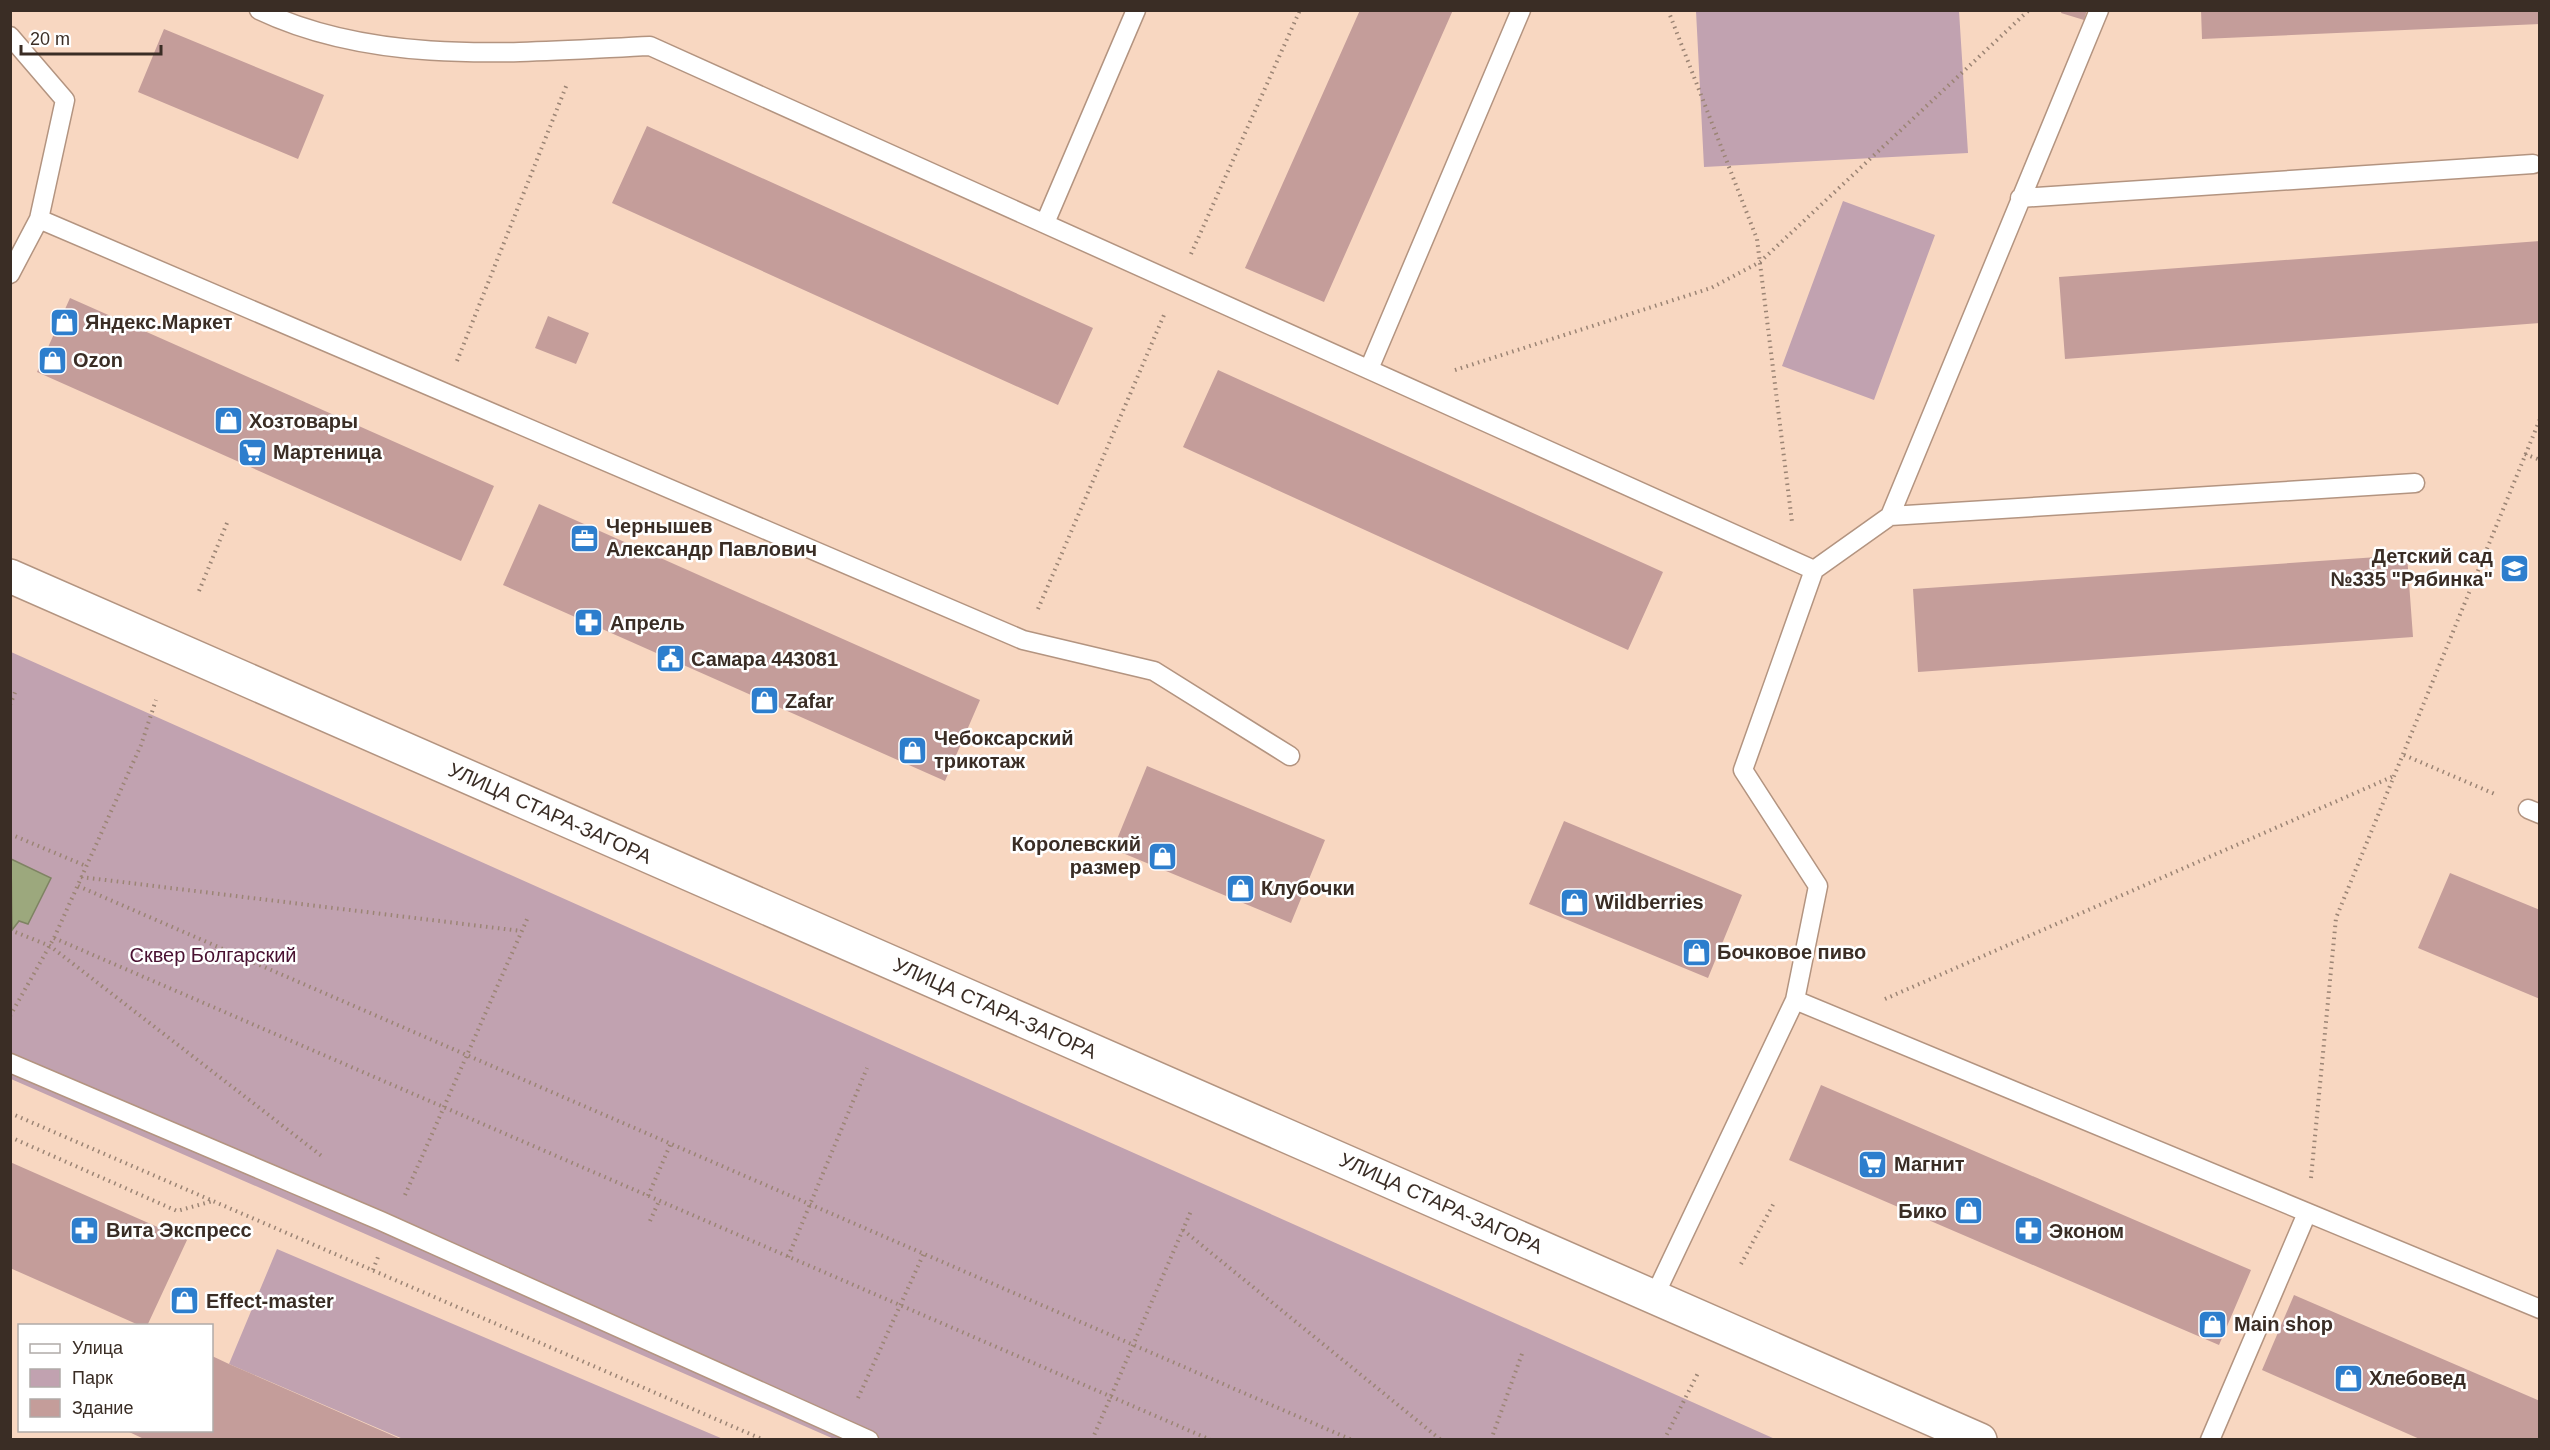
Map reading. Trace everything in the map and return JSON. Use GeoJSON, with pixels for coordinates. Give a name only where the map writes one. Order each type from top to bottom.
{"type":"FeatureCollection","features":[{"type":"Feature","properties":{"kind":"main road","name":"УЛИЦА СТАРА-ЗАГОРА"},"geometry":{"type":"LineString","coordinates":[[10,576],[1654,1297],[1938,1431],[1980,1440]]}},
{"type":"Feature","properties":{"kind":"lane"},"geometry":{"type":"LineString","coordinates":[[259,10],[281,21],[373,45],[494,53],[650,46],[1814,570]]}},
{"type":"Feature","properties":{"kind":"lane"},"geometry":{"type":"LineString","coordinates":[[1045,223],[1136,10]]}},
{"type":"Feature","properties":{"kind":"lane"},"geometry":{"type":"LineString","coordinates":[[1369,369],[1521,10]]}},
{"type":"Feature","properties":{"kind":"lane"},"geometry":{"type":"LineString","coordinates":[[1890,516],[2099,10]]}},
{"type":"Feature","properties":{"kind":"lane"},"geometry":{"type":"LineString","coordinates":[[10,36],[65,100],[39,219],[10,274]]}},
{"type":"Feature","properties":{"kind":"lane"},"geometry":{"type":"LineString","coordinates":[[2020,198],[2533,164]]}},
{"type":"Feature","properties":{"kind":"lane"},"geometry":{"type":"LineString","coordinates":[[39,219],[1024,640],[1154,671],[1290,756]]}},
{"type":"Feature","properties":{"kind":"lane"},"geometry":{"type":"LineString","coordinates":[[1654,1297],[1795,1000],[1818,886],[1743,770],[1814,570],[1890,516],[2415,483]]}},
{"type":"Feature","properties":{"kind":"lane"},"geometry":{"type":"LineString","coordinates":[[1795,1000],[2540,1309]]}},
{"type":"Feature","properties":{"kind":"lane"},"geometry":{"type":"LineString","coordinates":[[10,1063],[381,1221],[869,1440]]}},
{"type":"Feature","properties":{"kind":"lane"},"geometry":{"type":"LineString","coordinates":[[2210,1440],[2307,1213]]}},
{"type":"Feature","properties":{"kind":"path"},"geometry":{"type":"LineString","coordinates":[[1024,640],[1178,283],[1300,10]]}},
{"type":"Feature","properties":{"kind":"path"},"geometry":{"type":"LineString","coordinates":[[1668,10],[1757,239],[1797,561]]}},
{"type":"Feature","properties":{"kind":"path"},"geometry":{"type":"LineString","coordinates":[[1407,386],[1711,288],[1760,262],[2029,10]]}},
{"type":"Feature","properties":{"kind":"path"},"geometry":{"type":"LineString","coordinates":[[445,392],[581,49]]}},
{"type":"Feature","properties":{"kind":"path"},"geometry":{"type":"LineString","coordinates":[[2307,1213],[2336,918],[2540,419]]}},
{"type":"Feature","properties":{"kind":"path"},"geometry":{"type":"LineString","coordinates":[[2525,454],[2540,460]]}},
{"type":"Feature","properties":{"kind":"path"},"geometry":{"type":"LineString","coordinates":[[199,591],[227,523]]}},
{"type":"Feature","properties":{"kind":"path"},"geometry":{"type":"LineString","coordinates":[[10,705],[16,690]]}},
{"type":"Feature","properties":{"kind":"path"},"geometry":{"type":"LineString","coordinates":[[10,1016],[54,938],[141,745],[156,700]]}},
{"type":"Feature","properties":{"kind":"path"},"geometry":{"type":"LineString","coordinates":[[2404,755],[2534,811]]}},
{"type":"Feature","properties":{"kind":"path"},"geometry":{"type":"LineString","coordinates":[[1839,1019],[2395,776]]}},
{"type":"Feature","properties":{"kind":"path"},"geometry":{"type":"LineString","coordinates":[[10,834],[86,866]]}},
{"type":"Feature","properties":{"kind":"path"},"geometry":{"type":"LineString","coordinates":[[81,877],[521,931]]}},
{"type":"Feature","properties":{"kind":"path"},"geometry":{"type":"LineString","coordinates":[[78,886],[1352,1440]]}},
{"type":"Feature","properties":{"kind":"path"},"geometry":{"type":"LineString","coordinates":[[402,1203],[528,917]]}},
{"type":"Feature","properties":{"kind":"path"},"geometry":{"type":"LineString","coordinates":[[10,930],[50,946],[331,1163]]}},
{"type":"Feature","properties":{"kind":"path"},"geometry":{"type":"LineString","coordinates":[[54,938],[1211,1440]]}},
{"type":"Feature","properties":{"kind":"path"},"geometry":{"type":"LineString","coordinates":[[788,1257],[867,1068]]}},
{"type":"Feature","properties":{"kind":"path"},"geometry":{"type":"LineString","coordinates":[[10,1113],[764,1440]]}},
{"type":"Feature","properties":{"kind":"path"},"geometry":{"type":"LineString","coordinates":[[10,1137],[177,1211],[214,1201]]}},
{"type":"Feature","properties":{"kind":"path"},"geometry":{"type":"LineString","coordinates":[[648,1196],[671,1143]]}},
{"type":"Feature","properties":{"kind":"path"},"geometry":{"type":"LineString","coordinates":[[650,1221],[659,1201]]}},
{"type":"Feature","properties":{"kind":"path"},"geometry":{"type":"LineString","coordinates":[[1741,1264],[1775,1201]]}},
{"type":"Feature","properties":{"kind":"path"},"geometry":{"type":"LineString","coordinates":[[1092,1440],[1191,1211]]}},
{"type":"Feature","properties":{"kind":"path"},"geometry":{"type":"LineString","coordinates":[[1183,1230],[1441,1440]]}},
{"type":"Feature","properties":{"kind":"path"},"geometry":{"type":"LineString","coordinates":[[844,1428],[924,1253]]}},
{"type":"Feature","properties":{"kind":"path"},"geometry":{"type":"LineString","coordinates":[[1491,1440],[1523,1351]]}},
{"type":"Feature","properties":{"kind":"path"},"geometry":{"type":"LineString","coordinates":[[1664,1440],[1698,1373]]}},
{"type":"Feature","properties":{"kind":"green space"},"geometry":{"type":"Polygon","coordinates":[[[1696,11],[1959,11],[1968,153],[1704,167],[1696,11]]]}},
{"type":"Feature","properties":{"kind":"green space"},"geometry":{"type":"Polygon","coordinates":[[[1843,201],[1935,235],[1874,400],[1782,366],[1843,201]]]}},
{"type":"Feature","properties":{"kind":"green space","name":"Сквер Болгарский"},"geometry":{"type":"Polygon","coordinates":[[[11,652],[1775,1439],[834,1439],[11,1079],[11,652]]]}},
{"type":"Feature","properties":{"kind":"green space"},"geometry":{"type":"Polygon","coordinates":[[[277,1249],[723,1439],[403,1439],[229,1364],[277,1249]]]}},
{"type":"Feature","properties":{"kind":"shaded area"},"geometry":{"type":"Polygon","coordinates":[[[11,859],[51,878],[28,924],[19,921],[12,930],[11,859]]]}},
{"type":"Feature","properties":{"kind":"building"},"geometry":{"type":"Polygon","coordinates":[[[1360,10],[1453,10],[1324,302],[1245,268],[1360,10]]]}},
{"type":"Feature","properties":{"kind":"building"},"geometry":{"type":"Polygon","coordinates":[[[2062,10],[2087,10],[2084,20],[2061,13],[2062,10]]]}},
{"type":"Feature","properties":{"kind":"building"},"geometry":{"type":"Polygon","coordinates":[[[2201,10],[2540,10],[2540,24],[2202,39],[2201,10]]]}},
{"type":"Feature","properties":{"kind":"building"},"geometry":{"type":"Polygon","coordinates":[[[164,29],[324,95],[298,159],[138,92],[164,29]]]}},
{"type":"Feature","properties":{"kind":"building"},"geometry":{"type":"Polygon","coordinates":[[[647,126],[1093,328],[1058,405],[612,203],[647,126]]]}},
{"type":"Feature","properties":{"kind":"building"},"geometry":{"type":"Polygon","coordinates":[[[2540,241],[2540,323],[2065,359],[2059,277],[2540,241]]]}},
{"type":"Feature","properties":{"kind":"building"},"geometry":{"type":"Polygon","coordinates":[[[70,298],[494,486],[461,561],[37,372],[70,298]]]}},
{"type":"Feature","properties":{"kind":"building"},"geometry":{"type":"Polygon","coordinates":[[[548,316],[589,333],[576,364],[535,348],[548,316]]]}},
{"type":"Feature","properties":{"kind":"building"},"geometry":{"type":"Polygon","coordinates":[[[1218,370],[1663,572],[1628,650],[1183,447],[1218,370]]]}},
{"type":"Feature","properties":{"kind":"building"},"geometry":{"type":"Polygon","coordinates":[[[539,504],[980,700],[945,781],[503,585],[539,504]]]}},
{"type":"Feature","properties":{"kind":"building"},"geometry":{"type":"Polygon","coordinates":[[[2407,555],[2413,637],[1918,672],[1913,589],[2407,555]]]}},
{"type":"Feature","properties":{"kind":"building"},"geometry":{"type":"Polygon","coordinates":[[[1147,766],[1325,840],[1291,923],[1113,849],[1147,766]]]}},
{"type":"Feature","properties":{"kind":"building"},"geometry":{"type":"Polygon","coordinates":[[[1564,821],[1742,895],[1708,978],[1529,904],[1564,821]]]}},
{"type":"Feature","properties":{"kind":"building"},"geometry":{"type":"Polygon","coordinates":[[[2450,873],[2540,910],[2540,999],[2418,948],[2450,873]]]}},
{"type":"Feature","properties":{"kind":"building"},"geometry":{"type":"Polygon","coordinates":[[[1821,1085],[2251,1270],[2219,1345],[1789,1160],[1821,1085]]]}},
{"type":"Feature","properties":{"kind":"building"},"geometry":{"type":"Polygon","coordinates":[[[10,1162],[187,1240],[148,1324],[136,1324],[10,1268],[10,1162]]]}},
{"type":"Feature","properties":{"kind":"building"},"geometry":{"type":"Polygon","coordinates":[[[2294,1295],[2540,1401],[2540,1440],[2422,1440],[2262,1370],[2294,1295]]]}},
{"type":"Feature","properties":{"kind":"building"},"geometry":{"type":"Polygon","coordinates":[[[213,1356],[403,1440],[146,1440],[129,1432],[213,1432],[213,1356]]]}},
{"type":"Feature","properties":{"kind":"place","name":"Яндекс.Маркет"},"geometry":{"type":"Point","coordinates":[64,322]}},
{"type":"Feature","properties":{"kind":"place","name":"Ozon"},"geometry":{"type":"Point","coordinates":[52,360]}},
{"type":"Feature","properties":{"kind":"place","name":"Хозтовары"},"geometry":{"type":"Point","coordinates":[228,421]}},
{"type":"Feature","properties":{"kind":"place","name":"Мартеница"},"geometry":{"type":"Point","coordinates":[252,452]}},
{"type":"Feature","properties":{"kind":"place","name":"Чернышев Александр Павлович"},"geometry":{"type":"Point","coordinates":[585,538]}},
{"type":"Feature","properties":{"kind":"place","name":"Детский сад №335 \"Рябинка\""},"geometry":{"type":"Point","coordinates":[2514,568]}},
{"type":"Feature","properties":{"kind":"place","name":"Апрель"},"geometry":{"type":"Point","coordinates":[589,623]}},
{"type":"Feature","properties":{"kind":"place","name":"Самара 443081"},"geometry":{"type":"Point","coordinates":[670,659]}},
{"type":"Feature","properties":{"kind":"place","name":"Zafar"},"geometry":{"type":"Point","coordinates":[764,701]}},
{"type":"Feature","properties":{"kind":"place","name":"Чебоксарский трикотаж"},"geometry":{"type":"Point","coordinates":[913,750]}},
{"type":"Feature","properties":{"kind":"place","name":"Королевский размер"},"geometry":{"type":"Point","coordinates":[1162,856]}},
{"type":"Feature","properties":{"kind":"place","name":"Клубочки"},"geometry":{"type":"Point","coordinates":[1240,888]}},
{"type":"Feature","properties":{"kind":"place","name":"Wildberries"},"geometry":{"type":"Point","coordinates":[1574,902]}},
{"type":"Feature","properties":{"kind":"place","name":"Бочковое пиво"},"geometry":{"type":"Point","coordinates":[1696,952]}},
{"type":"Feature","properties":{"kind":"place","name":"Магнит"},"geometry":{"type":"Point","coordinates":[1873,1164]}},
{"type":"Feature","properties":{"kind":"place","name":"Бико"},"geometry":{"type":"Point","coordinates":[1968,1211]}},
{"type":"Feature","properties":{"kind":"place","name":"Вита Экспресс"},"geometry":{"type":"Point","coordinates":[85,1230]}},
{"type":"Feature","properties":{"kind":"place","name":"Эконом"},"geometry":{"type":"Point","coordinates":[2028,1231]}},
{"type":"Feature","properties":{"kind":"place","name":"Effect-master"},"geometry":{"type":"Point","coordinates":[185,1301]}},
{"type":"Feature","properties":{"kind":"place","name":"Main shop"},"geometry":{"type":"Point","coordinates":[2213,1324]}},
{"type":"Feature","properties":{"kind":"place","name":"Хлебовед"},"geometry":{"type":"Point","coordinates":[2348,1378]}}]}
